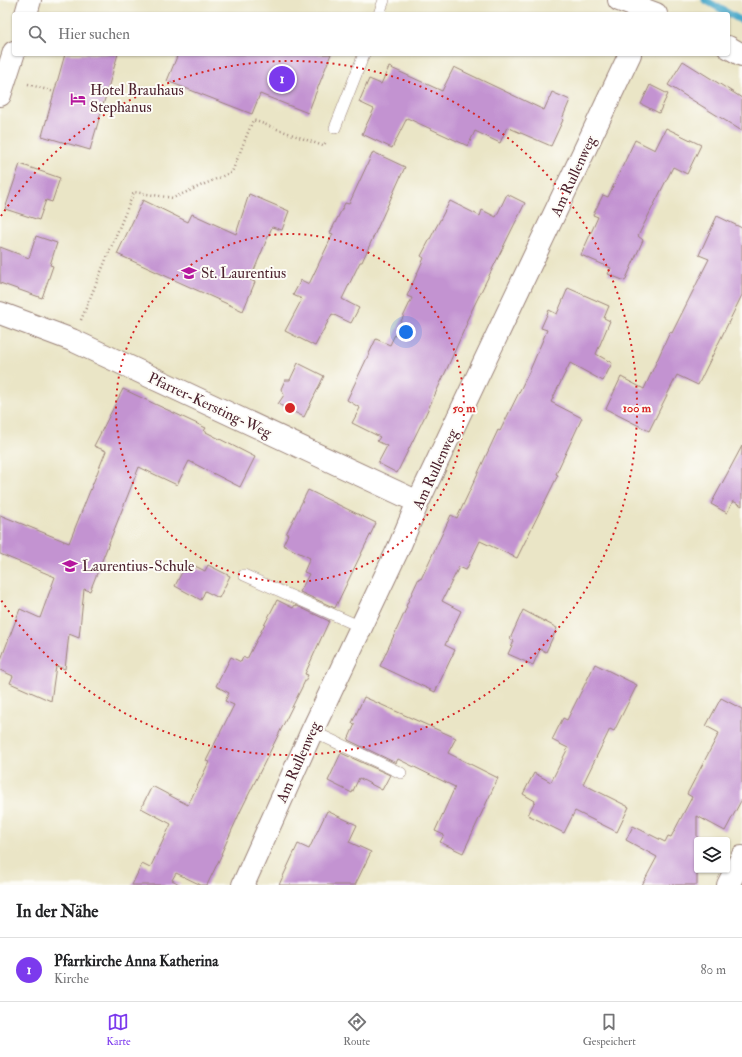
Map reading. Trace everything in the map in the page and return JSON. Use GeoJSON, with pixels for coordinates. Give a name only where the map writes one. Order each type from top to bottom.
{"type":"FeatureCollection","features":[{"type":"Feature","properties":{"kind":"street"},"geometry":{"type":"LineString","coordinates":[[27,12],[30,0]]}},
{"type":"Feature","properties":{"kind":"street"},"geometry":{"type":"LineString","coordinates":[[619,0],[647,12]]}},
{"type":"Feature","properties":{"kind":"street"},"geometry":{"type":"LineString","coordinates":[[730,48],[742,55]]}},
{"type":"Feature","properties":{"kind":"street"},"geometry":{"type":"LineString","coordinates":[[3,86],[13,56]]}},
{"type":"Feature","properties":{"kind":"street","name":"Am Rullenweg"},"geometry":{"type":"LineString","coordinates":[[243,885],[312,732],[400,545],[418,502],[629,56]]}},
{"type":"Feature","properties":{"kind":"street","name":"Pfarrer-Kersting-Weg"},"geometry":{"type":"LineString","coordinates":[[0,312],[72,340],[418,502]]}},
{"type":"Feature","properties":{"kind":"street"},"geometry":{"type":"LineString","coordinates":[[728,885],[742,857]]}},
{"type":"Feature","properties":{"kind":"lane"},"geometry":{"type":"LineString","coordinates":[[380,12],[384,0]]}},
{"type":"Feature","properties":{"kind":"lane"},"geometry":{"type":"LineString","coordinates":[[335,128],[363,56]]}},
{"type":"Feature","properties":{"kind":"lane"},"geometry":{"type":"LineString","coordinates":[[244,575],[361,627]]}},
{"type":"Feature","properties":{"kind":"lane"},"geometry":{"type":"LineString","coordinates":[[312,732],[401,773]]}},
{"type":"Feature","properties":{"kind":"path"},"geometry":{"type":"LineString","coordinates":[[3,86],[54,92]]}},
{"type":"Feature","properties":{"kind":"path"},"geometry":{"type":"LineString","coordinates":[[72,340],[134,192],[173,198],[232,172],[253,120],[323,146],[335,128]]}},
{"type":"Feature","properties":{"kind":"building","name":"Hotel Brauhaus Stephanus"},"geometry":{"type":"Polygon","coordinates":[[[64,56],[117,56],[90,150],[42,136],[64,56]]]}},
{"type":"Feature","properties":{"kind":"building"},"geometry":{"type":"Polygon","coordinates":[[[177,56],[330,56],[308,113],[260,94],[252,114],[167,81],[177,56]]]}},
{"type":"Feature","properties":{"kind":"building"},"geometry":{"type":"Polygon","coordinates":[[[683,61],[742,98],[742,131],[668,85],[683,61]]]}},
{"type":"Feature","properties":{"kind":"building"},"geometry":{"type":"Polygon","coordinates":[[[389,67],[442,91],[454,67],[544,110],[552,92],[570,100],[551,146],[507,127],[500,143],[475,131],[468,146],[407,118],[392,148],[362,134],[374,109],[359,102],[369,79],[381,84],[389,67]]]}},
{"type":"Feature","properties":{"kind":"building"},"geometry":{"type":"Polygon","coordinates":[[[650,85],[668,94],[659,113],[641,104],[650,85]]]}},
{"type":"Feature","properties":{"kind":"building"},"geometry":{"type":"Polygon","coordinates":[[[666,128],[701,145],[687,174],[673,167],[638,236],[643,240],[625,281],[608,274],[611,268],[581,255],[598,217],[593,215],[603,195],[608,197],[635,140],[655,150],[666,128]]]}},
{"type":"Feature","properties":{"kind":"building"},"geometry":{"type":"Polygon","coordinates":[[[373,152],[405,167],[362,262],[360,262],[342,299],[359,308],[351,323],[332,314],[315,346],[285,331],[302,299],[293,295],[301,280],[309,284],[333,234],[330,233],[345,203],[349,204],[373,152]]]}},
{"type":"Feature","properties":{"kind":"building"},"geometry":{"type":"Polygon","coordinates":[[[20,164],[60,178],[52,202],[46,200],[39,220],[5,209],[20,164]]]}},
{"type":"Feature","properties":{"kind":"building"},"geometry":{"type":"Polygon","coordinates":[[[249,194],[289,211],[282,230],[272,227],[250,280],[255,282],[243,311],[117,254],[143,200],[188,222],[192,214],[236,234],[249,194]]]}},
{"type":"Feature","properties":{"kind":"building"},"geometry":{"type":"Polygon","coordinates":[[[507,194],[525,203],[466,322],[467,323],[446,371],[397,473],[378,463],[387,446],[377,441],[380,437],[352,423],[360,408],[347,400],[376,339],[390,345],[412,298],[407,296],[424,258],[421,256],[450,201],[480,216],[482,210],[496,217],[507,194]]]}},
{"type":"Feature","properties":{"kind":"building"},"geometry":{"type":"Polygon","coordinates":[[[717,216],[742,228],[742,295],[698,385],[677,375],[649,431],[606,409],[621,377],[644,389],[670,332],[672,333],[709,259],[699,255],[717,216]]]}},
{"type":"Feature","properties":{"kind":"building"},"geometry":{"type":"Polygon","coordinates":[[[36,236],[57,243],[50,265],[53,266],[42,298],[0,283],[0,247],[29,258],[36,236]]]}},
{"type":"Feature","properties":{"kind":"building"},"geometry":{"type":"Polygon","coordinates":[[[568,288],[609,306],[604,318],[610,321],[596,354],[612,363],[603,381],[570,363],[551,402],[582,418],[556,474],[558,475],[517,558],[480,541],[466,570],[459,567],[442,601],[461,611],[445,645],[455,650],[435,692],[380,666],[419,578],[421,579],[451,515],[457,518],[498,430],[500,431],[530,370],[547,330],[541,328],[549,310],[557,314],[568,288]]]}},
{"type":"Feature","properties":{"kind":"building"},"geometry":{"type":"Polygon","coordinates":[[[298,363],[324,376],[304,417],[278,404],[284,395],[281,389],[285,380],[290,380],[298,363]]]}},
{"type":"Feature","properties":{"kind":"building"},"geometry":{"type":"Polygon","coordinates":[[[123,389],[206,428],[204,431],[255,457],[240,487],[189,461],[177,485],[139,467],[90,591],[84,589],[79,638],[69,634],[65,669],[56,666],[51,701],[10,683],[13,676],[0,670],[0,662],[20,609],[40,618],[55,577],[0,554],[0,515],[69,543],[106,451],[94,446],[123,389]]]}},
{"type":"Feature","properties":{"kind":"building"},"geometry":{"type":"Polygon","coordinates":[[[742,446],[742,506],[733,501],[727,513],[711,504],[742,446]]]}},
{"type":"Feature","properties":{"kind":"building"},"geometry":{"type":"Polygon","coordinates":[[[308,490],[376,523],[335,608],[300,592],[309,574],[304,572],[310,558],[283,545],[288,534],[286,534],[308,490]]]}},
{"type":"Feature","properties":{"kind":"building"},"geometry":{"type":"Polygon","coordinates":[[[187,562],[205,571],[208,565],[230,576],[219,598],[205,591],[201,600],[175,586],[187,562]]]}},
{"type":"Feature","properties":{"kind":"building"},"geometry":{"type":"Polygon","coordinates":[[[277,600],[293,608],[295,605],[329,621],[305,674],[308,675],[241,810],[207,885],[201,885],[176,873],[172,880],[181,885],[132,885],[142,864],[150,868],[171,824],[141,808],[152,786],[188,805],[209,762],[206,761],[234,705],[225,701],[229,693],[216,686],[231,657],[241,662],[243,657],[247,659],[277,600]]]}},
{"type":"Feature","properties":{"kind":"building"},"geometry":{"type":"Polygon","coordinates":[[[523,610],[557,628],[546,652],[540,649],[533,665],[508,654],[514,641],[510,639],[523,610]]]}},
{"type":"Feature","properties":{"kind":"building"},"geometry":{"type":"Polygon","coordinates":[[[595,664],[637,685],[614,731],[610,729],[583,784],[629,807],[617,832],[575,811],[564,833],[528,815],[535,801],[523,794],[534,773],[551,782],[568,748],[552,740],[563,718],[567,720],[595,664]]]}},
{"type":"Feature","properties":{"kind":"building"},"geometry":{"type":"Polygon","coordinates":[[[364,697],[456,738],[448,753],[498,778],[463,853],[440,842],[444,835],[435,831],[455,787],[398,759],[396,763],[348,740],[355,724],[352,723],[364,697]]]}},
{"type":"Feature","properties":{"kind":"building"},"geometry":{"type":"Polygon","coordinates":[[[721,698],[742,709],[742,799],[725,831],[697,816],[697,837],[694,837],[694,873],[697,873],[697,885],[642,885],[657,857],[626,840],[633,826],[665,842],[668,836],[671,837],[692,797],[687,794],[719,733],[706,726],[721,698]]]}},
{"type":"Feature","properties":{"kind":"building"},"geometry":{"type":"Polygon","coordinates":[[[341,753],[390,775],[382,790],[359,778],[352,793],[328,781],[341,753]]]}},
{"type":"Feature","properties":{"kind":"building"},"geometry":{"type":"Polygon","coordinates":[[[327,811],[357,825],[349,842],[371,852],[355,885],[279,885],[298,844],[309,849],[327,811]]]}},
{"type":"Feature","properties":{"kind":"waterway"},"geometry":{"type":"LineString","coordinates":[[705,0],[726,12]]}},
{"type":"Feature","properties":{"kind":"waterway"},"geometry":{"type":"LineString","coordinates":[[730,14],[742,21]]}},
{"type":"Feature","properties":{"kind":"place","name":"Pfarrkirche Anna Katherina"},"geometry":{"type":"Point","coordinates":[282,79]}},
{"type":"Feature","properties":{"kind":"place","name":"Hotel Brauhaus Stephanus"},"geometry":{"type":"Point","coordinates":[78,99]}},
{"type":"Feature","properties":{"kind":"place","name":"St. Laurentius"},"geometry":{"type":"Point","coordinates":[189,273]}},
{"type":"Feature","properties":{"kind":"place","name":"Laurentius-Schule"},"geometry":{"type":"Point","coordinates":[70,566]}}]}
